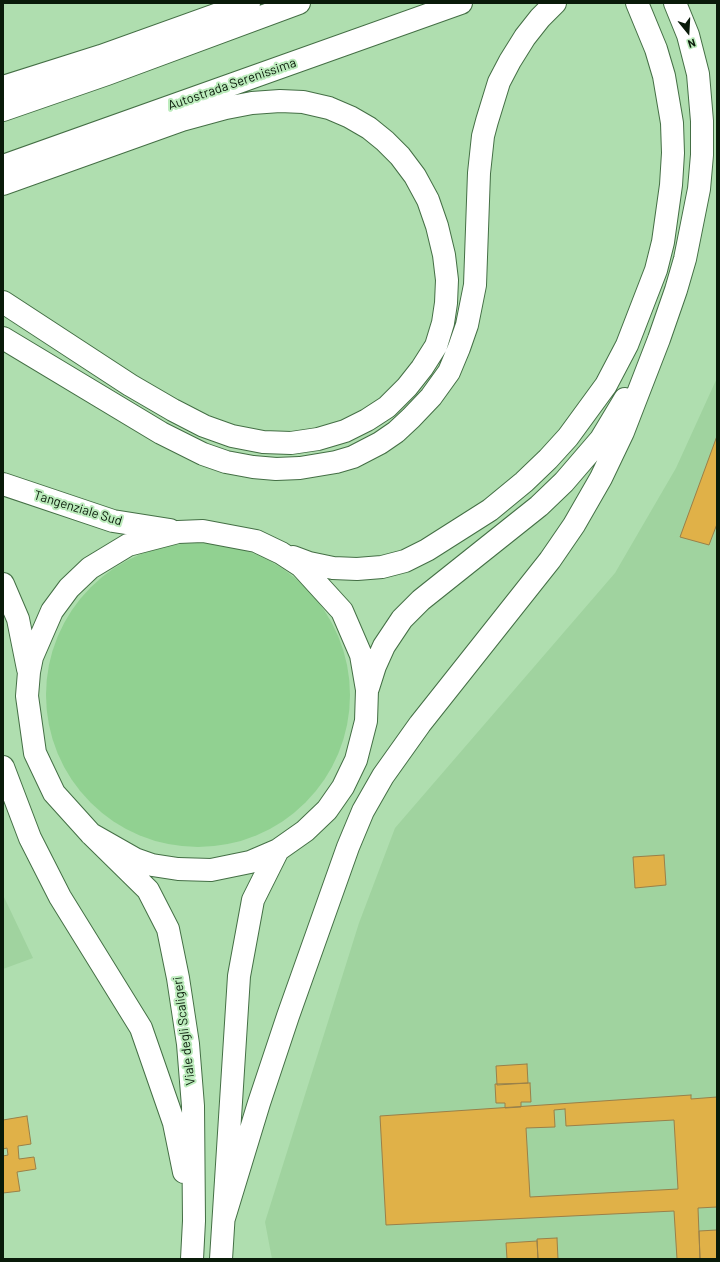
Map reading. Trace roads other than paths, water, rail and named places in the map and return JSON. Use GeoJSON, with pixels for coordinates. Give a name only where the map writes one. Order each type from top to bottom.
{"type":"FeatureCollection","features":[{"type":"Feature","properties":{"kind":"highway"},"geometry":{"type":"LineString","coordinates":[[3,87],[101,56],[250,3]]}},
{"type":"Feature","properties":{"kind":"highway"},"geometry":{"type":"LineString","coordinates":[[3,110],[107,74],[299,3]]}},
{"type":"Feature","properties":{"kind":"highway","name":"Autostrada Serenissima"},"geometry":{"type":"LineString","coordinates":[[3,166],[460,3]]}},
{"type":"Feature","properties":{"kind":"highway"},"geometry":{"type":"LineString","coordinates":[[3,338],[161,433],[203,454],[226,462],[253,467],[276,469],[300,468],[336,462],[353,457],[380,443],[396,432],[422,408],[439,387],[454,361],[467,325],[475,285],[479,173],[483,136],[488,114],[499,82],[510,62],[540,18],[555,3]]}},
{"type":"Feature","properties":{"kind":"highway"},"geometry":{"type":"LineString","coordinates":[[282,553],[309,563],[333,568],[357,569],[382,568],[405,561],[427,550],[490,510],[518,487],[548,459],[568,437],[606,386],[628,345],[656,270],[663,242],[671,184],[672,123],[664,76],[656,49],[638,3]]}},
{"type":"Feature","properties":{"kind":"highway"},"geometry":{"type":"LineString","coordinates":[[224,1218],[259,1104],[291,1009],[348,847],[363,811],[383,776],[420,724],[550,560],[574,525],[601,478],[623,432],[659,339],[685,259],[699,189],[702,155],[702,121],[698,74],[688,35],[675,3]]}},
{"type":"Feature","properties":{"kind":"highway"},"geometry":{"type":"LineString","coordinates":[[3,184],[182,120],[226,108],[252,103],[280,101],[303,102],[330,108],[350,117],[369,128],[400,156],[415,176],[428,200],[437,226],[444,255],[447,280],[443,323],[436,346],[422,368],[407,387],[387,407],[368,420],[345,431],[318,439],[291,443],[263,442],[232,436],[204,426],[130,385],[3,302]]}},
{"type":"Feature","properties":{"kind":"highway"},"geometry":{"type":"LineString","coordinates":[[367,690],[384,646],[402,619],[421,600],[539,506],[564,482],[601,440],[659,339]]}},
{"type":"Feature","properties":{"kind":"highway","name":"Tangenziale Sud"},"geometry":{"type":"LineString","coordinates":[[3,484],[114,521],[178,532]]}},
{"type":"Feature","properties":{"kind":"highway","name":"Viale degli Scaligeri"},"geometry":{"type":"LineString","coordinates":[[91,834],[135,859],[178,869],[211,870],[250,862],[278,850],[305,831],[327,810],[343,787],[356,760],[366,721],[367,690],[361,655],[342,611],[301,566],[282,553],[256,541],[203,531],[178,532],[128,545],[90,568],[69,588],[52,611],[32,657],[29,672],[26,696],[35,753],[54,793],[91,834],[148,890],[168,928],[178,978],[188,1044],[193,1106],[194,1221],[192,1259]]}},
{"type":"Feature","properties":{"kind":"highway"},"geometry":{"type":"LineString","coordinates":[[3,584],[18,619],[29,672]]}},
{"type":"Feature","properties":{"kind":"highway"},"geometry":{"type":"LineString","coordinates":[[3,767],[30,838],[60,897],[141,1028],[174,1123],[194,1221]]}},
{"type":"Feature","properties":{"kind":"highway","name":"Viale degli Scaligeri"},"geometry":{"type":"LineString","coordinates":[[221,1259],[239,976],[253,900],[278,850]]}}]}
